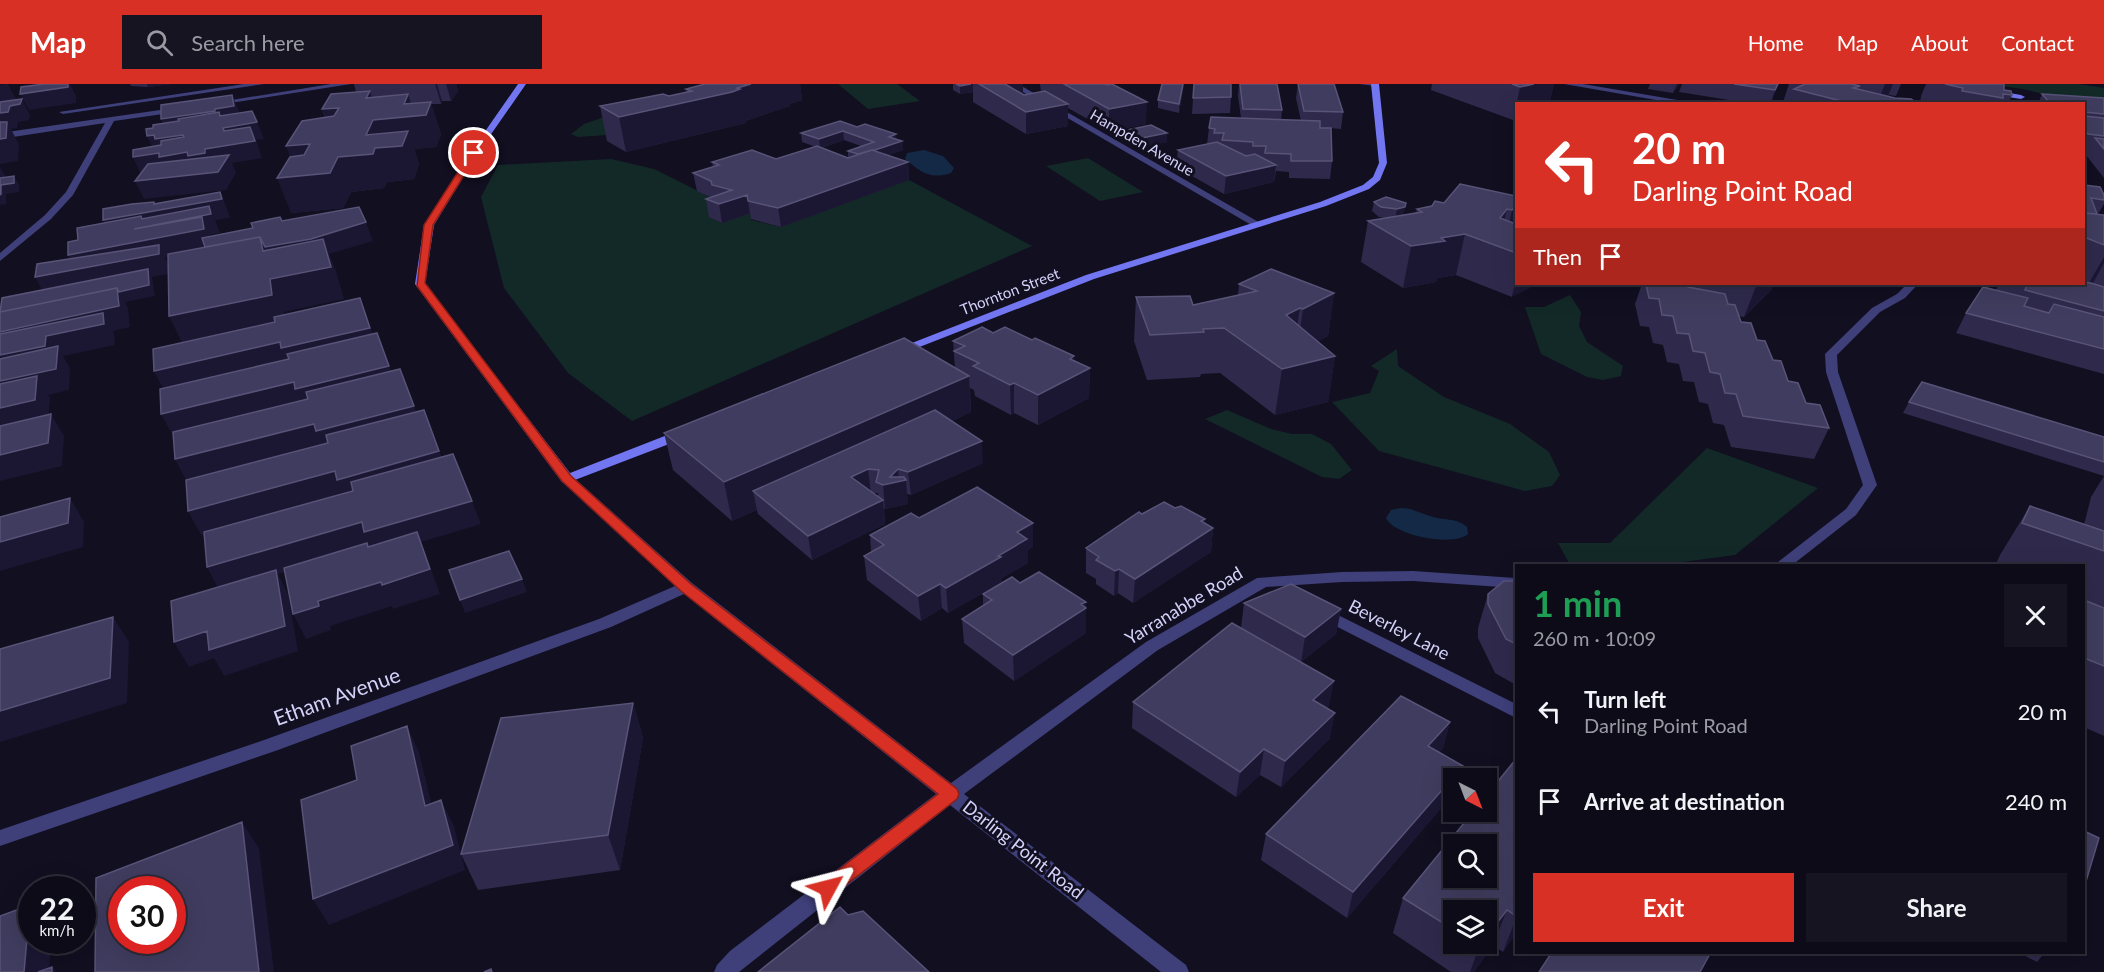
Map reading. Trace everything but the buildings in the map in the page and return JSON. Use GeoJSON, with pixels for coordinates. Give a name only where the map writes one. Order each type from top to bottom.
{"type":"FeatureCollection","features":[{"type":"Feature","properties":{"kind":"street"},"geometry":{"type":"LineString","coordinates":[[63,112],[260,84]]}},
{"type":"Feature","properties":{"kind":"street"},"geometry":{"type":"LineString","coordinates":[[211,104],[347,84]]}},
{"type":"Feature","properties":{"kind":"street","name":"Darling Point Road"},"geometry":{"type":"LineString","coordinates":[[522,84],[474,153],[429,225],[420,284],[567,479],[686,587],[1178,972]]}},
{"type":"Feature","properties":{"kind":"street","name":"Hampden Avenue"},"geometry":{"type":"LineString","coordinates":[[1013,84],[1257,224]]}},
{"type":"Feature","properties":{"kind":"street"},"geometry":{"type":"LineString","coordinates":[[1363,84],[1375,84]]}},
{"type":"Feature","properties":{"kind":"street","name":"Thornton Street"},"geometry":{"type":"LineString","coordinates":[[880,357],[1090,277],[1346,196],[1366,187],[1377,178],[1383,163],[1375,84]]}},
{"type":"Feature","properties":{"kind":"street"},"geometry":{"type":"LineString","coordinates":[[1568,84],[1684,102]]}},
{"type":"Feature","properties":{"kind":"street"},"geometry":{"type":"LineString","coordinates":[[1987,92],[2021,97]]}},
{"type":"Feature","properties":{"kind":"street"},"geometry":{"type":"LineString","coordinates":[[0,136],[188,108]]}},
{"type":"Feature","properties":{"kind":"street"},"geometry":{"type":"LineString","coordinates":[[0,258],[48,218],[70,194],[111,119]]}},
{"type":"Feature","properties":{"kind":"street"},"geometry":{"type":"LineString","coordinates":[[1783,564],[1851,512],[1870,485],[1832,372],[1831,354],[1876,310],[1901,296],[1912,285]]}},
{"type":"Feature","properties":{"kind":"street"},"geometry":{"type":"LineString","coordinates":[[567,479],[697,428]]}},
{"type":"Feature","properties":{"kind":"street","name":"Yarranabbe Road"},"geometry":{"type":"LineString","coordinates":[[725,972],[738,958],[950,794],[1152,646],[1263,582],[1342,577],[1413,576],[1515,583]]}},
{"type":"Feature","properties":{"kind":"street","name":"Beverley Lane"},"geometry":{"type":"LineString","coordinates":[[1263,582],[1515,711]]}},
{"type":"Feature","properties":{"kind":"street","name":"Etham Avenue"},"geometry":{"type":"LineString","coordinates":[[0,838],[271,745],[605,623],[686,587]]}},
{"type":"Feature","properties":{"kind":"green space"},"geometry":{"type":"Polygon","coordinates":[[[838,84],[897,84],[920,101],[868,109],[838,84]]]}},
{"type":"Feature","properties":{"kind":"green space"},"geometry":{"type":"Polygon","coordinates":[[[1987,84],[2079,84],[2104,88],[2104,109],[2085,104],[2085,102],[2076,102],[2023,89],[1987,84]]]}},
{"type":"Feature","properties":{"kind":"green space"},"geometry":{"type":"Polygon","coordinates":[[[604,117],[608,135],[578,137],[571,134],[584,124],[604,117]]]}},
{"type":"Feature","properties":{"kind":"green space"},"geometry":{"type":"Polygon","coordinates":[[[1088,158],[1143,192],[1100,201],[1046,166],[1088,158]]]}},
{"type":"Feature","properties":{"kind":"green space"},"geometry":{"type":"Polygon","coordinates":[[[611,159],[654,169],[714,199],[710,217],[722,223],[750,213],[751,220],[781,227],[909,180],[1032,246],[632,421],[568,373],[504,288],[481,197],[498,165],[611,159]]]}},
{"type":"Feature","properties":{"kind":"green space"},"geometry":{"type":"Polygon","coordinates":[[[1570,295],[1581,312],[1579,326],[1587,342],[1623,366],[1621,376],[1603,380],[1587,377],[1541,354],[1525,307],[1544,307],[1570,295]]]}},
{"type":"Feature","properties":{"kind":"green space"},"geometry":{"type":"Polygon","coordinates":[[[1397,349],[1398,366],[1444,397],[1510,424],[1549,452],[1560,475],[1552,486],[1525,491],[1379,451],[1332,402],[1370,393],[1379,371],[1371,366],[1397,349]]]}},
{"type":"Feature","properties":{"kind":"green space"},"geometry":{"type":"Polygon","coordinates":[[[1227,410],[1271,429],[1292,434],[1312,434],[1331,444],[1352,470],[1339,479],[1322,477],[1205,419],[1227,410]]]}},
{"type":"Feature","properties":{"kind":"green space"},"geometry":{"type":"Polygon","coordinates":[[[1707,448],[1818,488],[1735,555],[1668,564],[1569,563],[1558,543],[1610,543],[1707,448]]]}},
{"type":"Feature","properties":{"kind":"water"},"geometry":{"type":"Polygon","coordinates":[[[924,150],[943,156],[954,168],[951,173],[937,176],[926,174],[905,159],[907,153],[924,150]]]}},
{"type":"Feature","properties":{"kind":"water"},"geometry":{"type":"Polygon","coordinates":[[[1401,508],[1454,520],[1467,527],[1468,534],[1450,540],[1425,538],[1400,530],[1386,518],[1391,510],[1401,508]]]}},
{"type":"Feature","properties":{"kind":"route"},"geometry":{"type":"LineString","coordinates":[[474,153],[429,225],[420,284],[436,302],[567,479],[686,587],[950,794],[828,888]]}}]}
